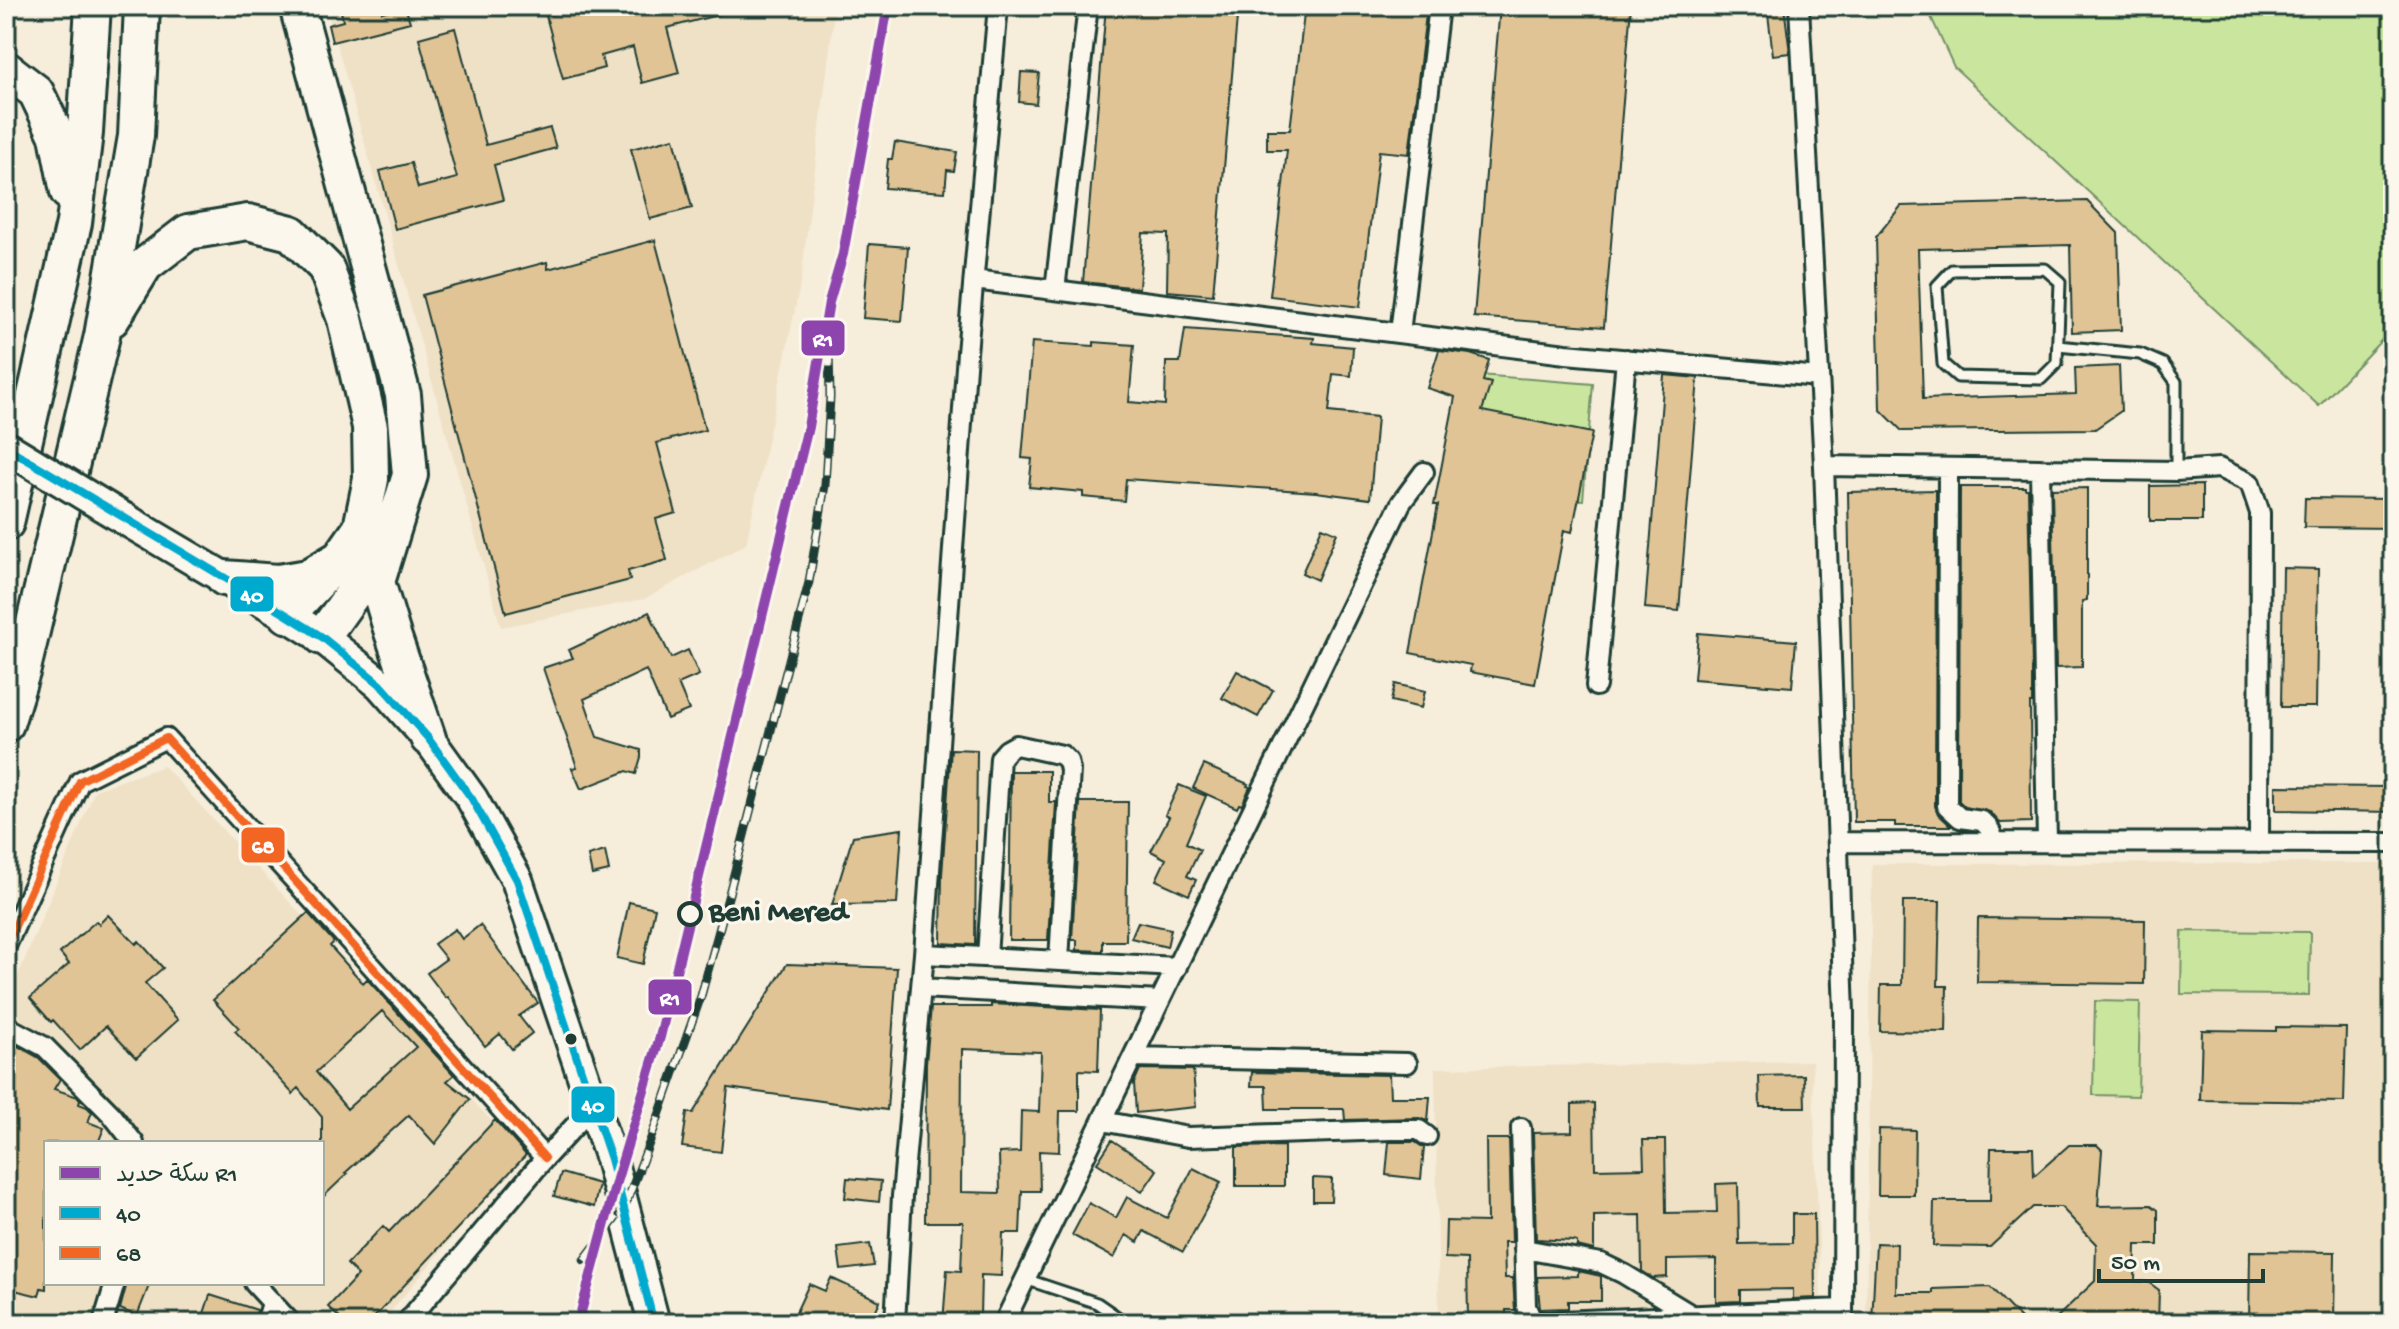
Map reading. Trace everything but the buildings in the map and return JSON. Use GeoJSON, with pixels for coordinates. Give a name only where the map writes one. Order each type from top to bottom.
{"type":"FeatureCollection","features":[{"type":"Feature","properties":{"kind":"highway"},"geometry":{"type":"LineString","coordinates":[[6,523],[74,223],[85,133],[93,6]]}},
{"type":"Feature","properties":{"kind":"highway"},"geometry":{"type":"LineString","coordinates":[[6,724],[23,669],[102,336],[136,136],[142,6]]}},
{"type":"Feature","properties":{"kind":"highway"},"geometry":{"type":"LineString","coordinates":[[297,6],[403,395],[410,475],[377,582],[428,738]]}},
{"type":"Feature","properties":{"kind":"highway"},"geometry":{"type":"LineString","coordinates":[[6,69],[36,92],[57,136],[74,223]]}},
{"type":"Feature","properties":{"kind":"highway"},"geometry":{"type":"LineString","coordinates":[[102,336],[145,265],[188,232],[248,222],[291,233],[326,268],[345,319],[370,427],[371,479],[361,528],[340,558],[287,615]]}},
{"type":"Feature","properties":{"kind":"highway"},"geometry":{"type":"LineString","coordinates":[[322,637],[389,542]]}},
{"type":"Feature","properties":{"kind":"highway"},"geometry":{"type":"LineString","coordinates":[[224,578],[278,582],[308,577],[340,558]]}},
{"type":"Feature","properties":{"kind":"main road"},"geometry":{"type":"LineString","coordinates":[[6,447],[322,637],[380,684],[428,738],[472,799],[517,880],[625,1206],[654,1323]]}},
{"type":"Feature","properties":{"kind":"street"},"geometry":{"type":"LineString","coordinates":[[895,1323],[902,1196],[924,954],[974,280],[998,6]]}},
{"type":"Feature","properties":{"kind":"street"},"geometry":{"type":"LineString","coordinates":[[1055,290],[1088,6]]}},
{"type":"Feature","properties":{"kind":"street"},"geometry":{"type":"LineString","coordinates":[[1400,333],[1439,6]]}},
{"type":"Feature","properties":{"kind":"street"},"geometry":{"type":"LineString","coordinates":[[1521,1128],[1526,1306],[1537,1322],[1693,1316],[1842,1316],[1844,1013],[1824,466],[1799,6]]}},
{"type":"Feature","properties":{"kind":"street"},"geometry":{"type":"LineString","coordinates":[[974,280],[1626,359],[1819,377]]}},
{"type":"Feature","properties":{"kind":"street"},"geometry":{"type":"LineString","coordinates":[[1596,686],[1626,359]]}},
{"type":"Feature","properties":{"kind":"street"},"geometry":{"type":"LineString","coordinates":[[1824,466],[2176,471],[2219,468],[2250,483],[2260,513],[2259,843]]}},
{"type":"Feature","properties":{"kind":"street"},"geometry":{"type":"LineString","coordinates":[[1948,468],[1947,806],[1960,818],[1982,821],[1995,842]]}},
{"type":"Feature","properties":{"kind":"street"},"geometry":{"type":"LineString","coordinates":[[2040,469],[2047,842]]}},
{"type":"Feature","properties":{"kind":"street"},"geometry":{"type":"LineString","coordinates":[[1004,1323],[1401,503],[1424,472]]}},
{"type":"Feature","properties":{"kind":"street"},"geometry":{"type":"LineString","coordinates":[[6,946],[80,781],[166,738],[545,1158]]}},
{"type":"Feature","properties":{"kind":"street"},"geometry":{"type":"LineString","coordinates":[[987,957],[1000,758],[1016,745],[1062,755],[1068,761],[1070,770],[1059,961]]}},
{"type":"Feature","properties":{"kind":"street"},"geometry":{"type":"LineString","coordinates":[[1838,842],[2393,843]]}},
{"type":"Feature","properties":{"kind":"street"},"geometry":{"type":"LineString","coordinates":[[924,954],[1177,967]]}},
{"type":"Feature","properties":{"kind":"street"},"geometry":{"type":"LineString","coordinates":[[921,988],[1160,1001]]}},
{"type":"Feature","properties":{"kind":"street"},"geometry":{"type":"LineString","coordinates":[[6,1026],[45,1047],[112,1115],[132,1141]]}},
{"type":"Feature","properties":{"kind":"street"},"geometry":{"type":"LineString","coordinates":[[1133,1057],[1407,1063]]}},
{"type":"Feature","properties":{"kind":"street"},"geometry":{"type":"LineString","coordinates":[[406,1323],[545,1158],[593,1106]]}},
{"type":"Feature","properties":{"kind":"street"},"geometry":{"type":"LineString","coordinates":[[1102,1121],[1188,1137],[1391,1130],[1419,1130],[1427,1136]]}},
{"type":"Feature","properties":{"kind":"street"},"geometry":{"type":"LineString","coordinates":[[1524,1249],[1601,1263],[1693,1316]]}},
{"type":"Feature","properties":{"kind":"street"},"geometry":{"type":"LineString","coordinates":[[103,1323],[114,1285]]}},
{"type":"Feature","properties":{"kind":"street"},"geometry":{"type":"LineString","coordinates":[[256,1285],[291,1323]]}},
{"type":"Feature","properties":{"kind":"street"},"geometry":{"type":"LineString","coordinates":[[266,1323],[272,1303]]}},
{"type":"Feature","properties":{"kind":"lane"},"geometry":{"type":"LineString","coordinates":[[2045,269],[2060,282],[2058,346],[2057,363],[2041,379],[1958,377],[1943,364],[1937,286],[1952,270],[2045,269]]}},
{"type":"Feature","properties":{"kind":"lane"},"geometry":{"type":"LineString","coordinates":[[2058,346],[2140,354],[2163,364],[2176,382],[2176,471]]}},
{"type":"Feature","properties":{"kind":"lane"},"geometry":{"type":"LineString","coordinates":[[1025,1279],[1097,1303],[1126,1323]]}},
{"type":"Feature","properties":{"kind":"shaded area"},"geometry":{"type":"Polygon","coordinates":[[[326,6],[835,6],[801,280],[746,544],[644,599],[501,627],[326,6]]]}},
{"type":"Feature","properties":{"kind":"shaded area"},"geometry":{"type":"Polygon","coordinates":[[[164,766],[522,1154],[381,1323],[6,1323],[6,1018],[9,997],[95,790],[164,766]]]}},
{"type":"Feature","properties":{"kind":"shaded area"},"geometry":{"type":"Polygon","coordinates":[[[2393,863],[2393,1323],[1866,1323],[1872,864],[2393,863]]]}},
{"type":"Feature","properties":{"kind":"shaded area"},"geometry":{"type":"Polygon","coordinates":[[[1812,1061],[1822,1323],[1439,1323],[1435,1068],[1812,1061]]]}},
{"type":"Feature","properties":{"kind":"green space"},"geometry":{"type":"Polygon","coordinates":[[[1926,6],[2393,6],[2393,328],[2319,406],[1954,67],[1926,6]]]}},
{"type":"Feature","properties":{"kind":"green space"},"geometry":{"type":"Polygon","coordinates":[[[1467,374],[1593,384],[1583,500],[1457,490],[1467,374]]]}},
{"type":"Feature","properties":{"kind":"green space"},"geometry":{"type":"Polygon","coordinates":[[[2182,931],[2310,932],[2309,995],[2181,994],[2182,931]]]}},
{"type":"Feature","properties":{"kind":"green space"},"geometry":{"type":"Polygon","coordinates":[[[2095,1001],[2140,1002],[2138,1096],[2093,1095],[2095,1001]]]}},
{"type":"Feature","properties":{"kind":"railway"},"geometry":{"type":"LineString","coordinates":[[578,1323],[660,1037],[808,427],[829,302],[843,254],[888,6]]}},
{"type":"Feature","properties":{"kind":"railway"},"geometry":{"type":"LineString","coordinates":[[584,1260],[625,1206],[701,996],[730,890],[809,582],[825,485],[830,397],[829,349]]}},
{"type":"Feature","properties":{"kind":"rail line","name":"R1"},"geometry":{"type":"LineString","coordinates":[[578,1323],[660,1037],[808,427],[829,302],[843,254],[888,6]]}},
{"type":"Feature","properties":{"kind":"transit line","name":"40"},"geometry":{"type":"LineString","coordinates":[[6,447],[322,637],[380,684],[428,738],[472,799],[517,880],[611,1159],[654,1323]]}},
{"type":"Feature","properties":{"kind":"transit line","name":"68"},"geometry":{"type":"LineString","coordinates":[[6,946],[80,781],[166,738],[545,1158]]}},
{"type":"Feature","properties":{"kind":"place","name":"Beni Mered"},"geometry":{"type":"Point","coordinates":[690,914]}}]}
